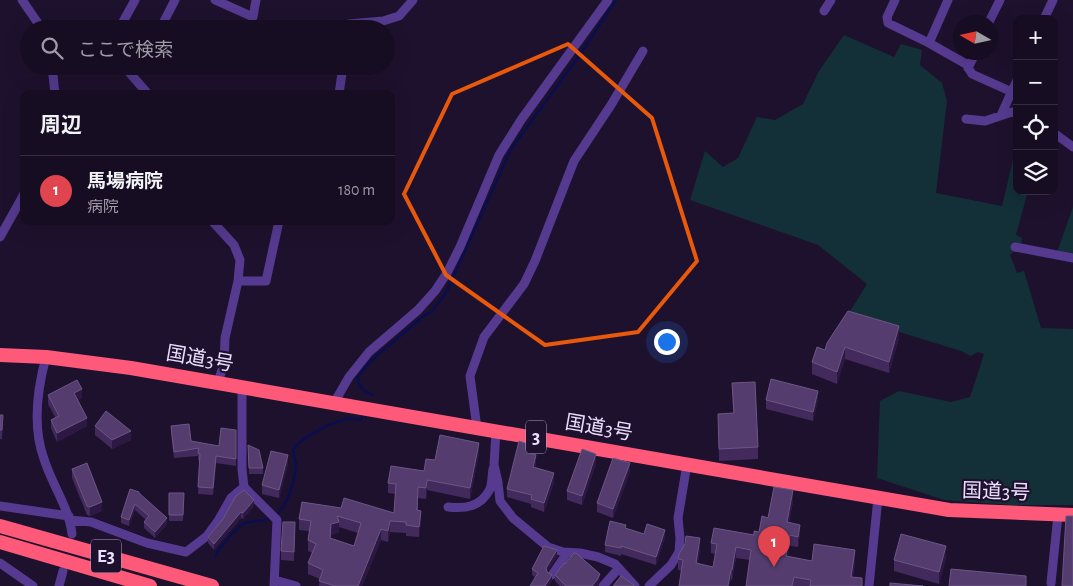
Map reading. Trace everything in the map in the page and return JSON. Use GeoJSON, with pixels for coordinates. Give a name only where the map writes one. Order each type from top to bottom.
{"type":"FeatureCollection","features":[{"type":"Feature","properties":{"kind":"highway","name":"国道3号"},"geometry":{"type":"LineString","coordinates":[[0,355],[46,357],[218,382],[949,510],[1073,515]]}},
{"type":"Feature","properties":{"kind":"highway","name":"E3"},"geometry":{"type":"LineString","coordinates":[[0,526],[212,586]]}},
{"type":"Feature","properties":{"kind":"highway","name":"E3"},"geometry":{"type":"LineString","coordinates":[[0,542],[150,586]]}},
{"type":"Feature","properties":{"kind":"street"},"geometry":{"type":"LineString","coordinates":[[22,0],[36,20]]}},
{"type":"Feature","properties":{"kind":"street"},"geometry":{"type":"LineString","coordinates":[[124,20],[135,0]]}},
{"type":"Feature","properties":{"kind":"street"},"geometry":{"type":"LineString","coordinates":[[165,20],[175,0]]}},
{"type":"Feature","properties":{"kind":"street"},"geometry":{"type":"LineString","coordinates":[[215,0],[253,17],[256,0]]}},
{"type":"Feature","properties":{"kind":"street"},"geometry":{"type":"LineString","coordinates":[[388,20],[398,16],[413,0]]}},
{"type":"Feature","properties":{"kind":"street"},"geometry":{"type":"LineString","coordinates":[[334,403],[349,377],[369,352],[418,310],[435,291],[460,246],[499,155],[521,120],[608,0]]}},
{"type":"Feature","properties":{"kind":"street"},"geometry":{"type":"LineString","coordinates":[[824,11],[831,0]]}},
{"type":"Feature","properties":{"kind":"street"},"geometry":{"type":"LineString","coordinates":[[895,0],[887,17],[888,24],[929,43],[966,64],[972,74],[1012,92],[1001,115]]}},
{"type":"Feature","properties":{"kind":"street"},"geometry":{"type":"LineString","coordinates":[[929,43],[948,0]]}},
{"type":"Feature","properties":{"kind":"street"},"geometry":{"type":"LineString","coordinates":[[992,15],[1000,0]]}},
{"type":"Feature","properties":{"kind":"street"},"geometry":{"type":"LineString","coordinates":[[1046,15],[1053,0]]}},
{"type":"Feature","properties":{"kind":"street"},"geometry":{"type":"LineString","coordinates":[[477,428],[470,376],[484,337],[524,284],[536,261],[574,161],[611,106],[643,51]]}},
{"type":"Feature","properties":{"kind":"street"},"geometry":{"type":"LineString","coordinates":[[968,68],[972,60]]}},
{"type":"Feature","properties":{"kind":"street"},"geometry":{"type":"LineString","coordinates":[[53,75],[55,90]]}},
{"type":"Feature","properties":{"kind":"street"},"geometry":{"type":"LineString","coordinates":[[133,75],[145,90]]}},
{"type":"Feature","properties":{"kind":"street"},"geometry":{"type":"LineString","coordinates":[[340,90],[342,75]]}},
{"type":"Feature","properties":{"kind":"street"},"geometry":{"type":"LineString","coordinates":[[966,119],[985,121],[1013,112]]}},
{"type":"Feature","properties":{"kind":"street"},"geometry":{"type":"LineString","coordinates":[[1058,136],[1073,147]]}},
{"type":"Feature","properties":{"kind":"street"},"geometry":{"type":"LineString","coordinates":[[0,237],[20,201]]}},
{"type":"Feature","properties":{"kind":"street"},"geometry":{"type":"LineString","coordinates":[[216,225],[234,245],[240,260],[238,281],[225,338],[224,364],[218,382]]}},
{"type":"Feature","properties":{"kind":"street"},"geometry":{"type":"LineString","coordinates":[[238,281],[266,282],[278,225]]}},
{"type":"Feature","properties":{"kind":"street"},"geometry":{"type":"LineString","coordinates":[[1015,247],[1073,258]]}},
{"type":"Feature","properties":{"kind":"street"},"geometry":{"type":"LineString","coordinates":[[46,357],[39,383],[37,418],[39,437],[43,459],[70,518],[72,534]]}},
{"type":"Feature","properties":{"kind":"street"},"geometry":{"type":"LineString","coordinates":[[242,387],[242,469],[244,487],[274,517],[275,583],[296,586]]}},
{"type":"Feature","properties":{"kind":"street"},"geometry":{"type":"LineString","coordinates":[[448,507],[463,509],[479,502],[490,489],[496,430]]}},
{"type":"Feature","properties":{"kind":"street"},"geometry":{"type":"LineString","coordinates":[[494,464],[500,501],[513,518],[548,547],[566,553],[580,553],[598,557],[615,564],[635,586]]}},
{"type":"Feature","properties":{"kind":"street"},"geometry":{"type":"LineString","coordinates":[[649,586],[670,565],[679,552],[678,518],[687,464]]}},
{"type":"Feature","properties":{"kind":"street"},"geometry":{"type":"LineString","coordinates":[[0,506],[91,522],[147,543],[186,552],[207,536],[231,498],[244,487]]}},
{"type":"Feature","properties":{"kind":"street"},"geometry":{"type":"LineString","coordinates":[[869,586],[878,498]]}},
{"type":"Feature","properties":{"kind":"street"},"geometry":{"type":"LineString","coordinates":[[1051,582],[1058,515]]}},
{"type":"Feature","properties":{"kind":"street"},"geometry":{"type":"LineString","coordinates":[[552,575],[566,553]]}},
{"type":"Feature","properties":{"kind":"street"},"geometry":{"type":"LineString","coordinates":[[0,563],[33,586]]}},
{"type":"Feature","properties":{"kind":"street"},"geometry":{"type":"LineString","coordinates":[[603,586],[619,568]]}},
{"type":"Feature","properties":{"kind":"street"},"geometry":{"type":"LineString","coordinates":[[59,586],[64,571]]}},
{"type":"Feature","properties":{"kind":"highlighted area"},"geometry":{"type":"Polygon","coordinates":[[[568,44],[652,118],[697,261],[638,332],[545,345],[446,275],[404,194],[452,94],[568,44]]]}},
{"type":"Feature","properties":{"kind":"shaded area"},"geometry":{"type":"Polygon","coordinates":[[[844,35],[894,57],[901,44],[922,50],[920,65],[942,83],[947,101],[936,193],[1002,206],[1013,160],[1013,195],[1027,195],[1016,235],[1022,238],[1021,245],[1010,255],[1017,273],[1024,271],[1041,328],[1073,329],[1073,505],[1010,505],[944,500],[877,478],[880,401],[899,391],[951,402],[970,397],[984,354],[978,352],[970,356],[961,351],[847,316],[867,284],[818,245],[690,200],[705,151],[723,167],[738,158],[757,117],[775,120],[803,104],[819,71],[844,35]]]}},
{"type":"Feature","properties":{"kind":"shaded area"},"geometry":{"type":"Polygon","coordinates":[[[1073,207],[1073,255],[1057,252],[1073,207]]]}},
{"type":"Feature","properties":{"kind":"building"},"geometry":{"type":"Polygon","coordinates":[[[848,311],[899,326],[889,362],[845,347],[837,372],[812,362],[817,347],[825,350],[827,343],[848,311]]]}},
{"type":"Feature","properties":{"kind":"building"},"geometry":{"type":"Polygon","coordinates":[[[771,379],[818,391],[813,412],[766,400],[771,379]]]}},
{"type":"Feature","properties":{"kind":"building"},"geometry":{"type":"Polygon","coordinates":[[[77,380],[82,389],[74,393],[87,418],[57,433],[51,420],[59,416],[48,395],[77,380]]]}},
{"type":"Feature","properties":{"kind":"building"},"geometry":{"type":"Polygon","coordinates":[[[755,382],[758,447],[719,449],[718,414],[734,413],[732,383],[755,382]]]}},
{"type":"Feature","properties":{"kind":"building"},"geometry":{"type":"Polygon","coordinates":[[[106,411],[131,431],[112,440],[95,426],[106,411]]]}},
{"type":"Feature","properties":{"kind":"building"},"geometry":{"type":"Polygon","coordinates":[[[0,415],[3,415],[2,430],[0,430],[0,415]]]}},
{"type":"Feature","properties":{"kind":"building"},"geometry":{"type":"Polygon","coordinates":[[[189,424],[191,441],[219,446],[221,428],[236,430],[236,459],[216,456],[213,488],[198,487],[199,448],[174,452],[171,426],[189,424]]]}},
{"type":"Feature","properties":{"kind":"building"},"geometry":{"type":"Polygon","coordinates":[[[440,435],[479,443],[470,488],[427,480],[426,488],[418,487],[417,510],[421,511],[419,527],[406,525],[406,522],[390,521],[388,531],[381,529],[358,586],[335,586],[319,581],[323,570],[308,563],[316,544],[308,540],[311,521],[299,519],[302,502],[341,508],[344,498],[394,513],[396,484],[388,483],[391,466],[424,471],[426,459],[435,460],[440,435]],[[337,516],[339,522],[331,524],[330,538],[354,546],[361,523],[337,516]]]}},
{"type":"Feature","properties":{"kind":"building"},"geometry":{"type":"Polygon","coordinates":[[[519,441],[531,445],[529,453],[536,455],[533,467],[554,473],[544,503],[531,499],[532,495],[507,489],[519,441]]]}},
{"type":"Feature","properties":{"kind":"building"},"geometry":{"type":"Polygon","coordinates":[[[248,445],[259,450],[263,468],[249,468],[248,445]]]}},
{"type":"Feature","properties":{"kind":"building"},"geometry":{"type":"Polygon","coordinates":[[[582,449],[596,454],[582,496],[567,491],[582,449]]]}},
{"type":"Feature","properties":{"kind":"building"},"geometry":{"type":"Polygon","coordinates":[[[271,451],[288,455],[279,490],[262,485],[271,451]]]}},
{"type":"Feature","properties":{"kind":"building"},"geometry":{"type":"Polygon","coordinates":[[[613,458],[630,463],[613,509],[597,503],[613,458]]]}},
{"type":"Feature","properties":{"kind":"building"},"geometry":{"type":"Polygon","coordinates":[[[87,463],[102,502],[90,507],[87,506],[72,469],[87,463]]]}},
{"type":"Feature","properties":{"kind":"building"},"geometry":{"type":"Polygon","coordinates":[[[774,487],[793,490],[787,522],[800,525],[798,537],[790,535],[786,556],[812,561],[814,544],[855,550],[851,577],[862,578],[862,586],[810,586],[811,580],[794,577],[792,586],[746,586],[751,550],[736,547],[728,586],[679,586],[683,560],[678,559],[685,544],[686,536],[700,538],[696,563],[713,567],[717,544],[711,543],[714,528],[754,535],[754,531],[759,532],[762,516],[768,518],[774,487]]]}},
{"type":"Feature","properties":{"kind":"building"},"geometry":{"type":"Polygon","coordinates":[[[130,489],[139,492],[167,518],[155,532],[144,522],[149,516],[135,504],[129,520],[121,517],[130,489]]]}},
{"type":"Feature","properties":{"kind":"building"},"geometry":{"type":"Polygon","coordinates":[[[244,490],[254,500],[243,513],[241,512],[214,544],[208,537],[223,519],[236,496],[244,490]]]}},
{"type":"Feature","properties":{"kind":"building"},"geometry":{"type":"Polygon","coordinates":[[[169,493],[184,493],[183,515],[169,515],[169,493]]]}},
{"type":"Feature","properties":{"kind":"building"},"geometry":{"type":"Polygon","coordinates":[[[1066,516],[1073,516],[1073,586],[1062,586],[1066,516]]]}},
{"type":"Feature","properties":{"kind":"building"},"geometry":{"type":"Polygon","coordinates":[[[610,521],[626,525],[625,528],[644,534],[647,524],[665,530],[656,557],[621,546],[621,548],[605,545],[610,521]]]}},
{"type":"Feature","properties":{"kind":"building"},"geometry":{"type":"Polygon","coordinates":[[[283,522],[295,522],[294,552],[281,551],[283,522]]]}},
{"type":"Feature","properties":{"kind":"building"},"geometry":{"type":"Polygon","coordinates":[[[901,534],[946,546],[939,572],[894,560],[901,534]]]}},
{"type":"Feature","properties":{"kind":"building"},"geometry":{"type":"Polygon","coordinates":[[[544,546],[557,550],[546,568],[547,572],[552,575],[545,586],[530,586],[538,573],[532,569],[544,546]]]}},
{"type":"Feature","properties":{"kind":"building"},"geometry":{"type":"Polygon","coordinates":[[[574,553],[600,574],[592,586],[566,586],[555,575],[574,553]]]}},
{"type":"Feature","properties":{"kind":"building"},"geometry":{"type":"Polygon","coordinates":[[[951,569],[1026,576],[1026,586],[949,586],[951,569]]]}},
{"type":"Feature","properties":{"kind":"building"},"geometry":{"type":"Polygon","coordinates":[[[621,576],[634,585],[613,586],[621,576]]]}},
{"type":"Feature","properties":{"kind":"building"},"geometry":{"type":"Polygon","coordinates":[[[890,583],[923,586],[890,586],[890,583]]]}},
{"type":"Feature","properties":{"kind":"waterway"},"geometry":{"type":"LineString","coordinates":[[372,395],[362,389],[357,378],[380,353],[423,316],[431,312],[446,293],[511,149],[579,56],[616,0]]}},
{"type":"Feature","properties":{"kind":"waterway"},"geometry":{"type":"LineString","coordinates":[[216,556],[217,552],[240,526],[248,522],[271,519],[283,507],[293,483],[296,465],[293,452],[298,443],[319,430],[341,420],[361,420],[362,417]]}},
{"type":"Feature","properties":{"kind":"place","name":"馬場病院"},"geometry":{"type":"Point","coordinates":[774,567]}}]}
